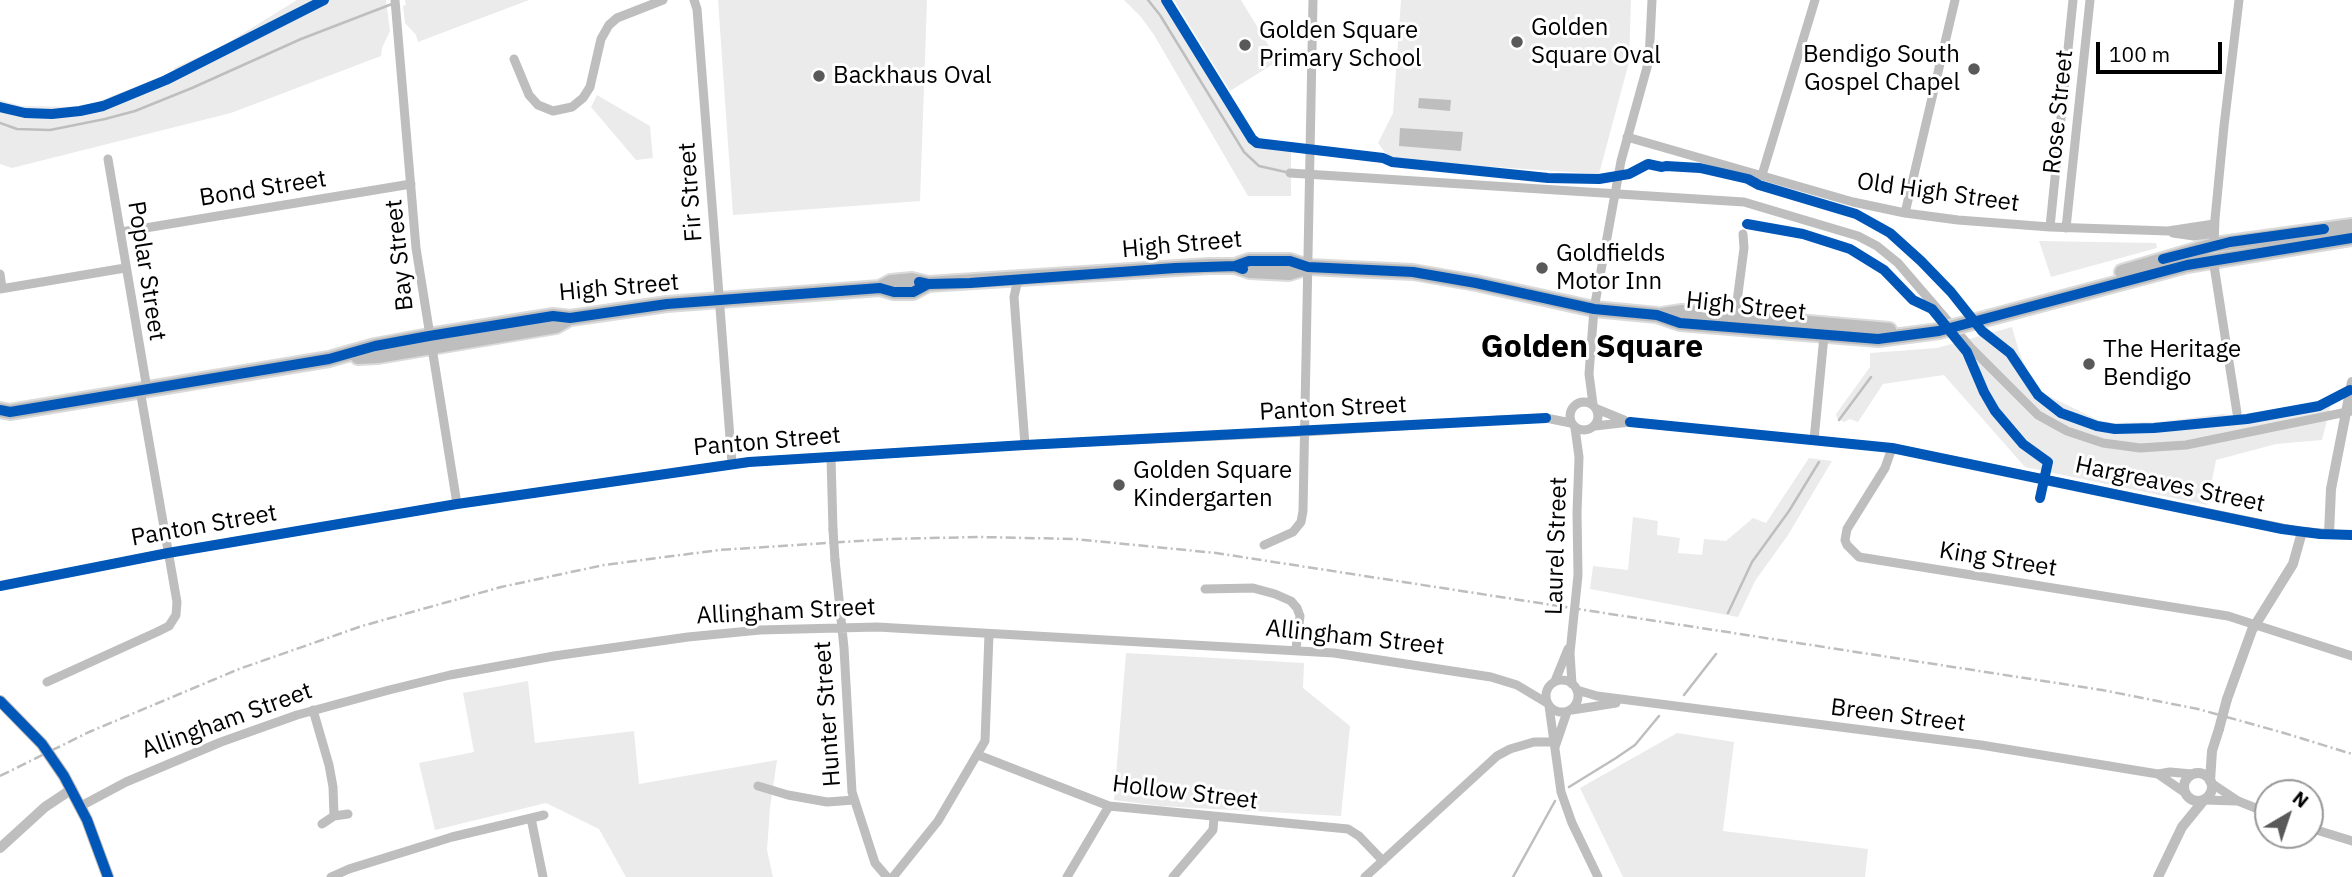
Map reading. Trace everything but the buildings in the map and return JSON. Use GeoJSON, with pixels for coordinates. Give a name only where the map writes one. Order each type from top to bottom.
{"type":"FeatureCollection","features":[{"type":"Feature","properties":{"kind":"highway","name":"High Street"},"geometry":{"type":"LineString","coordinates":[[1963,321],[2178,255],[2214,240],[2352,226]]}},
{"type":"Feature","properties":{"kind":"highway","name":"High Street"},"geometry":{"type":"LineString","coordinates":[[1657,315],[1680,323],[1825,331],[1936,328],[2129,279],[2214,240],[2352,238]]}},
{"type":"Feature","properties":{"kind":"highway","name":"High Street"},"geometry":{"type":"LineString","coordinates":[[3,414],[328,359],[375,346],[430,342],[553,316],[570,318],[667,304],[880,288],[891,282],[912,280],[928,285],[1166,268],[1234,266],[1250,271],[1289,273],[1308,267],[1389,270],[1430,274],[1594,309],[1657,315],[1682,312],[1735,317],[1825,331]]}},
{"type":"Feature","properties":{"kind":"main road"},"geometry":{"type":"LineString","coordinates":[[0,701],[42,744],[72,789],[108,877]]}},
{"type":"Feature","properties":{"kind":"street"},"geometry":{"type":"LineString","coordinates":[[514,60],[528,95],[538,105],[553,111],[572,107],[583,98],[590,86],[601,39],[609,24],[617,18],[663,0]]}},
{"type":"Feature","properties":{"kind":"street","name":"Fir Street"},"geometry":{"type":"LineString","coordinates":[[694,0],[697,9],[732,464]]}},
{"type":"Feature","properties":{"kind":"street"},"geometry":{"type":"LineString","coordinates":[[1264,545],[1288,535],[1301,522],[1303,511],[1313,0]]}},
{"type":"Feature","properties":{"kind":"street"},"geometry":{"type":"LineString","coordinates":[[1592,428],[1599,418],[1589,374],[1594,309],[1616,184],[1648,67],[1652,0]]}},
{"type":"Feature","properties":{"kind":"street"},"geometry":{"type":"LineString","coordinates":[[1762,175],[1815,0]]}},
{"type":"Feature","properties":{"kind":"street"},"geometry":{"type":"LineString","coordinates":[[1905,213],[1955,0]]}},
{"type":"Feature","properties":{"kind":"street","name":"Rose Street"},"geometry":{"type":"LineString","coordinates":[[2050,227],[2073,0]]}},
{"type":"Feature","properties":{"kind":"street","name":"Rose Street"},"geometry":{"type":"LineString","coordinates":[[2066,228],[2090,0]]}},
{"type":"Feature","properties":{"kind":"street"},"geometry":{"type":"LineString","coordinates":[[2237,413],[2214,240],[2239,0]]}},
{"type":"Feature","properties":{"kind":"street","name":"Bay Street"},"geometry":{"type":"LineString","coordinates":[[396,5],[414,235],[457,504]]}},
{"type":"Feature","properties":{"kind":"street","name":"Old High Street"},"geometry":{"type":"LineString","coordinates":[[1627,136],[1874,207],[1905,213],[2050,227],[2168,232],[2214,240]]}},
{"type":"Feature","properties":{"kind":"street","name":"Poplar Street"},"geometry":{"type":"LineString","coordinates":[[47,682],[169,626],[177,608],[108,159]]}},
{"type":"Feature","properties":{"kind":"street","name":"Bond Street"},"geometry":{"type":"LineString","coordinates":[[121,232],[411,184]]}},
{"type":"Feature","properties":{"kind":"street","name":"Old High Street"},"geometry":{"type":"LineString","coordinates":[[2168,232],[2214,240]]}},
{"type":"Feature","properties":{"kind":"street"},"geometry":{"type":"LineString","coordinates":[[1735,317],[1744,248],[1743,234]]}},
{"type":"Feature","properties":{"kind":"street"},"geometry":{"type":"LineString","coordinates":[[2178,234],[2182,243],[2178,255]]}},
{"type":"Feature","properties":{"kind":"street"},"geometry":{"type":"LineString","coordinates":[[0,274],[1,288],[125,268]]}},
{"type":"Feature","properties":{"kind":"street"},"geometry":{"type":"LineString","coordinates":[[1017,279],[1014,297],[1025,444]]}},
{"type":"Feature","properties":{"kind":"street"},"geometry":{"type":"LineString","coordinates":[[1589,374],[1570,415],[1573,425],[1580,430],[1630,422],[1814,440],[1825,331]]}},
{"type":"Feature","properties":{"kind":"street"},"geometry":{"type":"LineString","coordinates":[[2329,534],[2331,489],[2345,441],[2344,426],[2352,382]]}},
{"type":"Feature","properties":{"kind":"street"},"geometry":{"type":"LineString","coordinates":[[1576,405],[1595,407],[1630,422]]}},
{"type":"Feature","properties":{"kind":"street","name":"Panton Street"},"geometry":{"type":"LineString","coordinates":[[1546,418],[1576,405]]}},
{"type":"Feature","properties":{"kind":"street","name":"Panton Street"},"geometry":{"type":"LineString","coordinates":[[0,586],[168,553],[457,504],[732,464],[1025,444],[1546,418],[1573,425]]}},
{"type":"Feature","properties":{"kind":"street","name":"Laurel Street"},"geometry":{"type":"LineString","coordinates":[[1573,425],[1579,457],[1578,575],[1572,637],[1575,687]]}},
{"type":"Feature","properties":{"kind":"street","name":"Laurel Street"},"geometry":{"type":"LineString","coordinates":[[1579,457],[1592,428]]}},
{"type":"Feature","properties":{"kind":"street","name":"Hargreaves Street"},"geometry":{"type":"LineString","coordinates":[[1814,440],[1892,448],[2302,533],[2352,534]]}},
{"type":"Feature","properties":{"kind":"street","name":"King Street"},"geometry":{"type":"LineString","coordinates":[[1892,448],[1885,468],[1847,529],[1845,540],[1858,557],[2219,614],[2352,656]]}},
{"type":"Feature","properties":{"kind":"street","name":"Hunter Street"},"geometry":{"type":"LineString","coordinates":[[831,457],[833,530],[853,800],[875,863],[887,877]]}},
{"type":"Feature","properties":{"kind":"street"},"geometry":{"type":"LineString","coordinates":[[2158,877],[2182,827],[2211,792],[2212,751],[2227,699],[2256,624],[2294,564],[2302,533]]}},
{"type":"Feature","properties":{"kind":"street"},"geometry":{"type":"LineString","coordinates":[[1205,589],[1253,588],[1291,601],[1300,617],[1296,649]]}},
{"type":"Feature","properties":{"kind":"street","name":"Allingham Street"},"geometry":{"type":"LineString","coordinates":[[81,807],[125,782],[221,742],[313,710],[450,675],[554,656],[726,632],[877,627],[1296,649],[1455,670],[1517,685],[1552,684]]}},
{"type":"Feature","properties":{"kind":"street"},"geometry":{"type":"LineString","coordinates":[[894,877],[937,821],[978,755],[986,737],[989,634]]}},
{"type":"Feature","properties":{"kind":"street","name":"Laurel Street"},"geometry":{"type":"LineString","coordinates":[[1552,684],[1572,637]]}},
{"type":"Feature","properties":{"kind":"street"},"geometry":{"type":"LineString","coordinates":[[1555,744],[1569,711],[1578,701],[1575,687],[1564,680],[1552,684],[1546,692],[1559,784],[1564,802],[1598,877]]}},
{"type":"Feature","properties":{"kind":"street","name":"Allingham Street"},"geometry":{"type":"LineString","coordinates":[[1517,685],[1548,705]]}},
{"type":"Feature","properties":{"kind":"street","name":"Breen Street"},"geometry":{"type":"LineString","coordinates":[[1575,687],[1588,695],[1981,745],[2158,774],[2192,774]]}},
{"type":"Feature","properties":{"kind":"street","name":"Breen Street"},"geometry":{"type":"LineString","coordinates":[[1569,711],[1596,704],[1632,701]]}},
{"type":"Feature","properties":{"kind":"street"},"geometry":{"type":"LineString","coordinates":[[1548,705],[1557,712],[1569,711]]}},
{"type":"Feature","properties":{"kind":"street"},"geometry":{"type":"LineString","coordinates":[[313,710],[329,765],[334,816]]}},
{"type":"Feature","properties":{"kind":"street"},"geometry":{"type":"LineString","coordinates":[[1365,877],[1503,751],[1534,742],[1555,744]]}},
{"type":"Feature","properties":{"kind":"street"},"geometry":{"type":"LineString","coordinates":[[2182,827],[2184,784],[2212,751]]}},
{"type":"Feature","properties":{"kind":"street","name":"Hollow Street"},"geometry":{"type":"LineString","coordinates":[[978,755],[1109,806],[1348,829],[1359,836],[1382,861]]}},
{"type":"Feature","properties":{"kind":"street","name":"Breen Street"},"geometry":{"type":"LineString","coordinates":[[2158,774],[2184,793]]}},
{"type":"Feature","properties":{"kind":"street"},"geometry":{"type":"LineString","coordinates":[[2192,774],[2201,774],[2238,801],[2254,807]]}},
{"type":"Feature","properties":{"kind":"street"},"geometry":{"type":"LineString","coordinates":[[758,786],[827,802],[853,800]]}},
{"type":"Feature","properties":{"kind":"street"},"geometry":{"type":"LineString","coordinates":[[0,848],[45,807],[72,789]]}},
{"type":"Feature","properties":{"kind":"street"},"geometry":{"type":"LineString","coordinates":[[2184,793],[2195,802],[2238,801]]}},
{"type":"Feature","properties":{"kind":"street"},"geometry":{"type":"LineString","coordinates":[[1068,877],[1109,806]]}},
{"type":"Feature","properties":{"kind":"street"},"geometry":{"type":"LineString","coordinates":[[322,824],[334,816],[348,814]]}},
{"type":"Feature","properties":{"kind":"street"},"geometry":{"type":"LineString","coordinates":[[331,877],[452,837],[544,815]]}},
{"type":"Feature","properties":{"kind":"street"},"geometry":{"type":"LineString","coordinates":[[1173,877],[1213,830],[1214,817]]}},
{"type":"Feature","properties":{"kind":"street"},"geometry":{"type":"LineString","coordinates":[[531,818],[543,877]]}},
{"type":"Feature","properties":{"kind":"street"},"geometry":{"type":"LineString","coordinates":[[2324,832],[2352,841]]}},
{"type":"Feature","properties":{"kind":"shaded area"},"geometry":{"type":"Polygon","coordinates":[[[297,0],[386,0],[390,31],[381,56],[231,113],[12,168],[0,164],[0,100],[22,106],[85,107],[175,71],[174,68],[221,47],[297,0]]]}},
{"type":"Feature","properties":{"kind":"shaded area"},"geometry":{"type":"Polygon","coordinates":[[[405,0],[529,0],[418,42],[416,35],[405,23],[405,0]]]}},
{"type":"Feature","properties":{"kind":"shaded area"},"geometry":{"type":"Polygon","coordinates":[[[718,0],[927,0],[920,201],[733,215],[718,0]]]}},
{"type":"Feature","properties":{"kind":"shaded area"},"geometry":{"type":"Polygon","coordinates":[[[1124,0],[1169,0],[1251,133],[1266,142],[1291,145],[1291,196],[1248,196],[1154,35],[1124,0]]]}},
{"type":"Feature","properties":{"kind":"shaded area"},"geometry":{"type":"Polygon","coordinates":[[[1174,0],[1241,0],[1278,61],[1230,91],[1174,0]]]}},
{"type":"Feature","properties":{"kind":"shaded area"},"geometry":{"type":"Polygon","coordinates":[[[1401,0],[1631,0],[1629,62],[1599,174],[1391,160],[1378,143],[1393,113],[1401,0]]]}},
{"type":"Feature","properties":{"kind":"shaded area"},"geometry":{"type":"Polygon","coordinates":[[[597,95],[650,126],[653,158],[636,160],[591,107],[597,95]]]}},
{"type":"Feature","properties":{"kind":"shaded area"},"geometry":{"type":"Polygon","coordinates":[[[1419,98],[1451,100],[1450,111],[1418,108],[1419,98]]]}},
{"type":"Feature","properties":{"kind":"shaded area"},"geometry":{"type":"Polygon","coordinates":[[[1400,128],[1463,132],[1461,151],[1399,146],[1400,128]]]}},
{"type":"Feature","properties":{"kind":"shaded area"},"geometry":{"type":"Polygon","coordinates":[[[2039,241],[2156,243],[2157,248],[2051,277],[2039,241]]]}},
{"type":"Feature","properties":{"kind":"shaded area"},"geometry":{"type":"Polygon","coordinates":[[[2012,327],[2019,352],[2036,390],[2098,420],[2113,423],[2158,422],[2223,414],[2251,417],[2322,403],[2333,396],[2322,440],[2276,444],[2216,460],[2207,505],[2025,467],[1944,375],[1883,384],[1858,422],[1850,419],[1844,422],[1837,418],[1836,414],[1870,367],[1870,353],[1937,348],[2012,327]]]}},
{"type":"Feature","properties":{"kind":"shaded area"},"geometry":{"type":"Polygon","coordinates":[[[1809,458],[1832,461],[1788,535],[1755,581],[1738,617],[1590,589],[1593,566],[1628,570],[1633,517],[1658,521],[1657,535],[1680,538],[1678,553],[1702,555],[1704,539],[1726,541],[1753,518],[1766,523],[1809,458]]]}},
{"type":"Feature","properties":{"kind":"shaded area"},"geometry":{"type":"Polygon","coordinates":[[[1126,653],[1304,663],[1303,688],[1350,726],[1341,816],[1161,806],[1114,800],[1126,653]]]}},
{"type":"Feature","properties":{"kind":"shaded area"},"geometry":{"type":"Polygon","coordinates":[[[528,681],[535,743],[634,731],[639,784],[777,760],[767,850],[773,877],[626,877],[599,829],[546,803],[435,830],[419,763],[474,752],[463,693],[528,681]]]}},
{"type":"Feature","properties":{"kind":"shaded area"},"geometry":{"type":"Polygon","coordinates":[[[1677,733],[1734,742],[1723,831],[1868,849],[1865,877],[1623,877],[1580,788],[1677,733]]]}},
{"type":"Feature","properties":{"kind":"waterway"},"geometry":{"type":"LineString","coordinates":[[1148,0],[1160,15],[1244,152],[1259,166],[1290,173]]}},
{"type":"Feature","properties":{"kind":"waterway"},"geometry":{"type":"LineString","coordinates":[[0,123],[17,129],[50,130],[135,111],[301,39],[392,4]]}},
{"type":"Feature","properties":{"kind":"waterway"},"geometry":{"type":"LineString","coordinates":[[1290,173],[1744,202],[1858,236],[1877,246],[1898,263],[1971,348],[2038,415],[2067,431],[2103,443],[2140,448],[2186,445],[2352,411]]}},
{"type":"Feature","properties":{"kind":"waterway"},"geometry":{"type":"LineString","coordinates":[[1839,420],[1871,377]]}},
{"type":"Feature","properties":{"kind":"waterway"},"geometry":{"type":"LineString","coordinates":[[1728,613],[1752,562],[1789,511],[1819,462]]}},
{"type":"Feature","properties":{"kind":"waterway"},"geometry":{"type":"LineString","coordinates":[[1684,695],[1716,654]]}},
{"type":"Feature","properties":{"kind":"waterway"},"geometry":{"type":"LineString","coordinates":[[1569,787],[1635,745],[1659,716]]}},
{"type":"Feature","properties":{"kind":"waterway"},"geometry":{"type":"LineString","coordinates":[[1513,877],[1555,801]]}},
{"type":"Feature","properties":{"kind":"railway"},"geometry":{"type":"LineString","coordinates":[[0,776],[89,732],[239,669],[362,626],[501,587],[604,565],[719,550],[889,539],[979,537],[1075,539],[1216,553],[2102,690],[2198,709],[2352,754]]}},
{"type":"Feature","properties":{"kind":"cycle path"},"geometry":{"type":"LineString","coordinates":[[0,107],[25,113],[52,114],[103,106],[166,80],[324,0]]}},
{"type":"Feature","properties":{"kind":"cycle path"},"geometry":{"type":"LineString","coordinates":[[1166,0],[1257,143],[1383,158],[1392,162],[1548,178],[1599,179],[1629,174],[1648,164],[1700,168],[1748,179],[1759,185],[1856,214],[1890,233],[1921,261],[1951,292],[1982,331],[2010,353],[2038,395],[2061,413],[2097,426],[2115,429],[2154,428],[2247,419],[2319,406],[2350,390]]}},
{"type":"Feature","properties":{"kind":"cycle path"},"geometry":{"type":"LineString","coordinates":[[1747,224],[1803,234],[1850,249],[1884,270],[1913,300],[1932,309],[1967,352],[1995,411],[2023,444],[2048,462],[2040,498]]}},
{"type":"Feature","properties":{"kind":"cycle path"},"geometry":{"type":"LineString","coordinates":[[2163,259],[2230,242],[2324,229]]}},
{"type":"Feature","properties":{"kind":"cycle path"},"geometry":{"type":"LineString","coordinates":[[1235,266],[1249,261],[1290,261],[1308,267],[1413,272],[1594,309],[1657,315],[1680,323],[1878,339],[1939,331],[2187,265],[2352,238]]}},
{"type":"Feature","properties":{"kind":"cycle path"},"geometry":{"type":"LineString","coordinates":[[919,282],[970,283],[1175,268],[1235,266],[1243,269]]}},
{"type":"Feature","properties":{"kind":"cycle path"},"geometry":{"type":"LineString","coordinates":[[0,410],[10,412],[329,359],[375,346],[553,316],[570,318],[667,304],[880,288],[894,292],[913,292],[928,284]]}},
{"type":"Feature","properties":{"kind":"cycle path"},"geometry":{"type":"LineString","coordinates":[[0,586],[168,553],[457,504],[749,462],[1546,418]]}},
{"type":"Feature","properties":{"kind":"cycle path"},"geometry":{"type":"LineString","coordinates":[[1630,422],[1892,448],[2282,529],[2352,535]]}},
{"type":"Feature","properties":{"kind":"cycle path"},"geometry":{"type":"LineString","coordinates":[[0,701],[42,744],[64,776],[87,820],[108,877]]}},
{"type":"Feature","properties":{"kind":"place","name":"Golden Square Oval"},"geometry":{"type":"Point","coordinates":[1517,42]}},
{"type":"Feature","properties":{"kind":"place","name":"Golden Square Primary School"},"geometry":{"type":"Point","coordinates":[1245,45]}},
{"type":"Feature","properties":{"kind":"place","name":"Bendigo South Gospel Chapel"},"geometry":{"type":"Point","coordinates":[1974,69]}},
{"type":"Feature","properties":{"kind":"place","name":"Backhaus Oval"},"geometry":{"type":"Point","coordinates":[819,76]}},
{"type":"Feature","properties":{"kind":"place","name":"Goldfields Motor Inn"},"geometry":{"type":"Point","coordinates":[1542,268]}},
{"type":"Feature","properties":{"kind":"place","name":"The Heritage Bendigo"},"geometry":{"type":"Point","coordinates":[2089,364]}},
{"type":"Feature","properties":{"kind":"place","name":"Golden Square Kindergarten"},"geometry":{"type":"Point","coordinates":[1119,485]}},
{"type":"Feature","properties":{"kind":"district","name":"Golden Square"},"geometry":{"type":"Point","coordinates":[1592,348]}}]}
